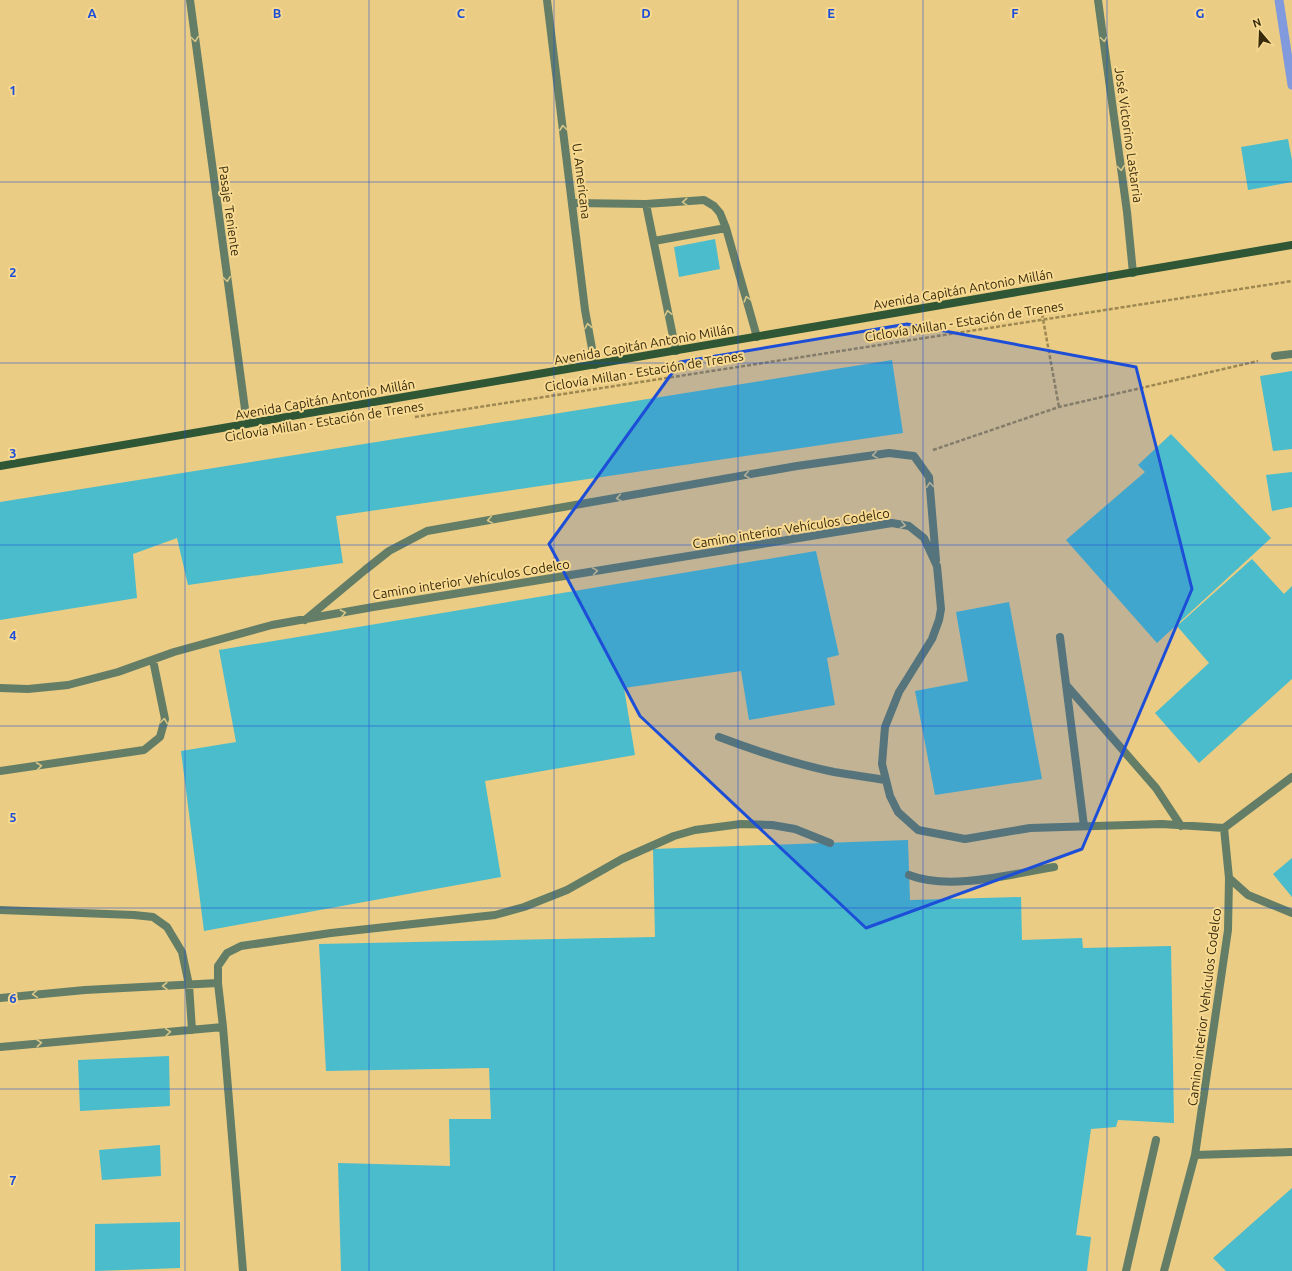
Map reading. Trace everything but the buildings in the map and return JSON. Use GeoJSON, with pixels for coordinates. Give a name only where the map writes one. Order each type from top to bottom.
{"type":"FeatureCollection","features":[{"type":"Feature","properties":{"kind":"main road","name":"Avenida Capitán Antonio Millán"},"geometry":{"type":"LineString","coordinates":[[0,466],[1292,245]]}},
{"type":"Feature","properties":{"kind":"street","name":"Pasaje Teniente"},"geometry":{"type":"LineString","coordinates":[[190,0],[247,424]]}},
{"type":"Feature","properties":{"kind":"street","name":"U. Americana"},"geometry":{"type":"LineString","coordinates":[[547,0],[585,310],[595,365]]}},
{"type":"Feature","properties":{"kind":"street","name":"José Victorino Lastarria"},"geometry":{"type":"LineString","coordinates":[[1098,0],[1127,212],[1133,273]]}},
{"type":"Feature","properties":{"kind":"street"},"geometry":{"type":"LineString","coordinates":[[572,203],[646,204],[704,200],[714,206],[720,213],[726,228],[757,337]]}},
{"type":"Feature","properties":{"kind":"street"},"geometry":{"type":"LineString","coordinates":[[646,204],[676,351]]}},
{"type":"Feature","properties":{"kind":"street"},"geometry":{"type":"LineString","coordinates":[[654,241],[726,228]]}},
{"type":"Feature","properties":{"kind":"street"},"geometry":{"type":"LineString","coordinates":[[1275,356],[1292,354]]}},
{"type":"Feature","properties":{"kind":"street"},"geometry":{"type":"LineString","coordinates":[[305,620],[389,551],[427,531],[889,452],[914,456],[929,477],[937,566]]}},
{"type":"Feature","properties":{"kind":"street","name":"Camino interior Vehículos Codelco"},"geometry":{"type":"LineString","coordinates":[[0,688],[28,689],[68,685],[118,672],[174,652],[272,625],[892,523],[909,526],[924,538],[937,566],[941,609],[939,620],[932,639],[899,692],[885,727],[882,764],[890,796],[898,812],[918,830],[965,839],[1030,828],[1162,824],[1224,828],[1229,878],[1228,930],[1195,1155],[1164,1271]]}},
{"type":"Feature","properties":{"kind":"street"},"geometry":{"type":"LineString","coordinates":[[1060,637],[1084,826]]}},
{"type":"Feature","properties":{"kind":"street"},"geometry":{"type":"LineString","coordinates":[[0,771],[144,750],[160,737],[166,719],[153,660]]}},
{"type":"Feature","properties":{"kind":"street"},"geometry":{"type":"LineString","coordinates":[[1067,686],[1156,788],[1181,826]]}},
{"type":"Feature","properties":{"kind":"street"},"geometry":{"type":"LineString","coordinates":[[719,737],[761,752],[810,766],[834,772],[885,780]]}},
{"type":"Feature","properties":{"kind":"street"},"geometry":{"type":"LineString","coordinates":[[1224,828],[1292,776]]}},
{"type":"Feature","properties":{"kind":"street"},"geometry":{"type":"LineString","coordinates":[[243,1271],[218,983],[218,966],[227,954],[241,946],[331,933],[495,915],[524,907],[567,890],[622,859],[674,836],[695,830],[741,824],[772,825],[795,829],[830,843]]}},
{"type":"Feature","properties":{"kind":"street"},"geometry":{"type":"LineString","coordinates":[[909,875],[954,881],[982,880],[1054,868]]}},
{"type":"Feature","properties":{"kind":"street"},"geometry":{"type":"LineString","coordinates":[[1229,878],[1248,895],[1292,913]]}},
{"type":"Feature","properties":{"kind":"street"},"geometry":{"type":"LineString","coordinates":[[0,910],[153,917],[167,928],[182,952],[189,985],[192,1030]]}},
{"type":"Feature","properties":{"kind":"street"},"geometry":{"type":"LineString","coordinates":[[0,998],[85,990],[218,983]]}},
{"type":"Feature","properties":{"kind":"street"},"geometry":{"type":"LineString","coordinates":[[0,1047],[223,1027]]}},
{"type":"Feature","properties":{"kind":"street"},"geometry":{"type":"LineString","coordinates":[[1126,1271],[1156,1140]]}},
{"type":"Feature","properties":{"kind":"street"},"geometry":{"type":"LineString","coordinates":[[1195,1155],[1292,1152]]}},
{"type":"Feature","properties":{"kind":"path","name":"Ciclovía Millan - Estación de Trenes"},"geometry":{"type":"LineString","coordinates":[[410,417],[1292,282]]}},
{"type":"Feature","properties":{"kind":"path"},"geometry":{"type":"LineString","coordinates":[[1037,289],[1044,319],[1059,407]]}},
{"type":"Feature","properties":{"kind":"path"},"geometry":{"type":"LineString","coordinates":[[914,456],[1059,407],[1275,356]]}},
{"type":"Feature","properties":{"kind":"highlighted area"},"geometry":{"type":"Polygon","coordinates":[[[907,324],[1136,367],[1192,589],[1082,849],[866,928],[640,716],[549,544],[680,362],[907,324]]]}},
{"type":"Feature","properties":{"kind":"waterway"},"geometry":{"type":"LineString","coordinates":[[1279,0],[1292,85]]}}]}
